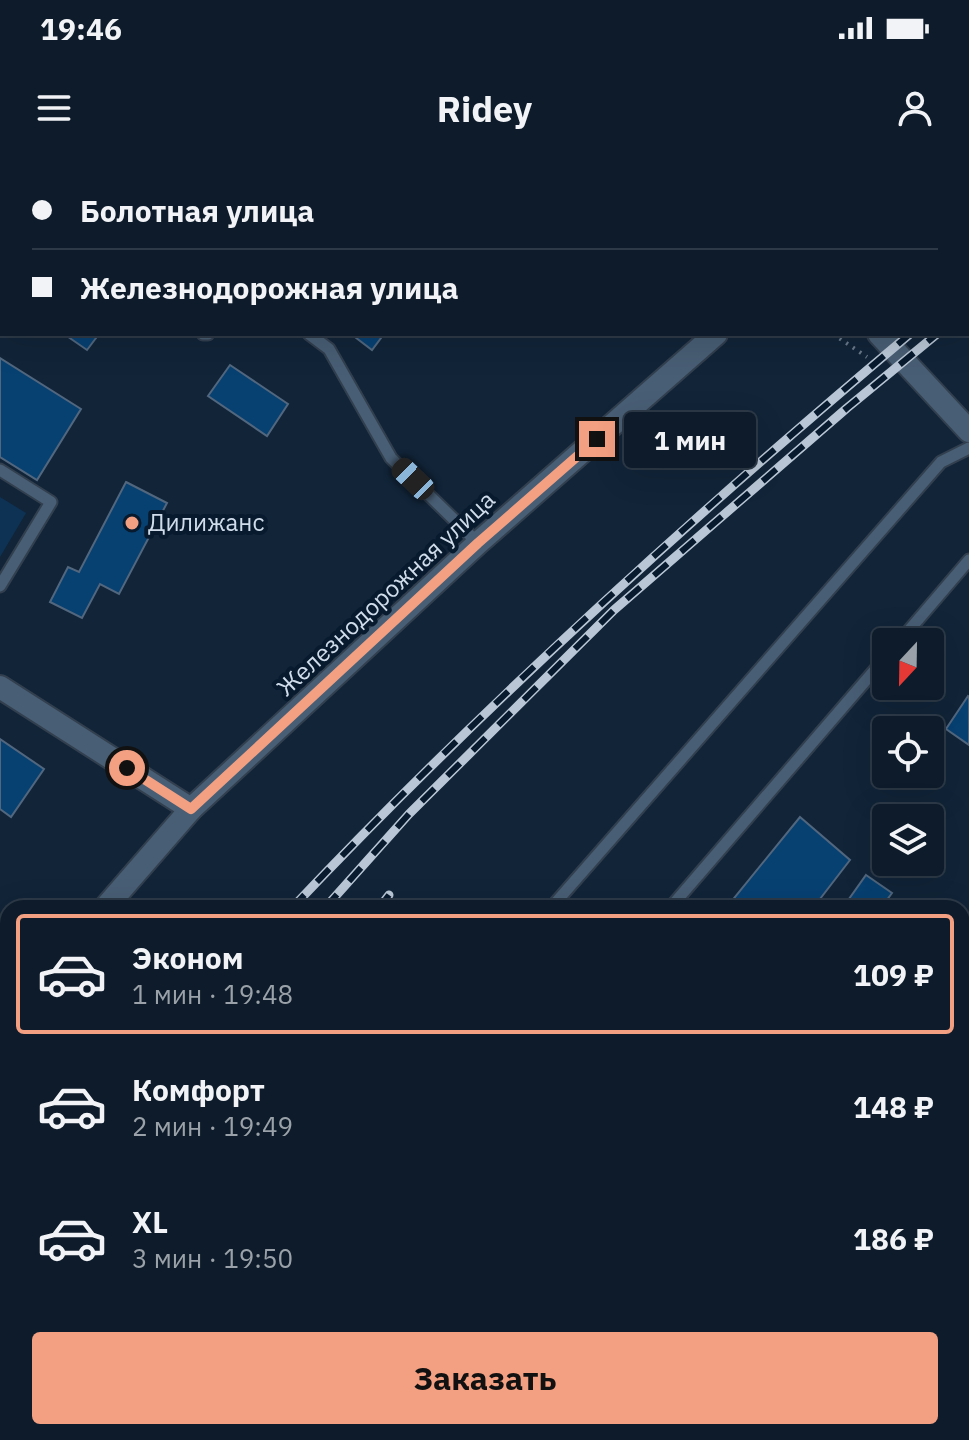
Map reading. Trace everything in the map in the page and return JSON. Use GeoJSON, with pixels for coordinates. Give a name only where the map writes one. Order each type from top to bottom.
{"type":"FeatureCollection","features":[{"type":"Feature","properties":{"kind":"street","name":"Железнодорожная улица"},"geometry":{"type":"LineString","coordinates":[[112,900],[191,809],[478,543],[714,336]]}},
{"type":"Feature","properties":{"kind":"street"},"geometry":{"type":"LineString","coordinates":[[881,336],[969,431]]}},
{"type":"Feature","properties":{"kind":"street"},"geometry":{"type":"LineString","coordinates":[[0,687],[191,809]]}},
{"type":"Feature","properties":{"kind":"lane"},"geometry":{"type":"LineString","coordinates":[[312,336],[329,349],[391,458],[478,543]]}},
{"type":"Feature","properties":{"kind":"lane"},"geometry":{"type":"LineString","coordinates":[[558,900],[941,462],[969,448]]}},
{"type":"Feature","properties":{"kind":"lane"},"geometry":{"type":"LineString","coordinates":[[0,470],[51,502],[0,586]]}},
{"type":"Feature","properties":{"kind":"lane"},"geometry":{"type":"LineString","coordinates":[[911,628],[969,560]]}},
{"type":"Feature","properties":{"kind":"lane"},"geometry":{"type":"LineString","coordinates":[[677,900],[872,673]]}},
{"type":"Feature","properties":{"kind":"path"},"geometry":{"type":"LineString","coordinates":[[836,336],[873,363]]}},
{"type":"Feature","properties":{"kind":"shaded area"},"geometry":{"type":"Polygon","coordinates":[[[0,497],[26,513],[0,557],[0,497]]]}},
{"type":"Feature","properties":{"kind":"building"},"geometry":{"type":"Polygon","coordinates":[[[67,336],[98,336],[87,350],[67,336]]]}},
{"type":"Feature","properties":{"kind":"building"},"geometry":{"type":"Polygon","coordinates":[[[354,336],[382,336],[372,350],[354,336]]]}},
{"type":"Feature","properties":{"kind":"building"},"geometry":{"type":"Polygon","coordinates":[[[0,358],[81,409],[37,480],[0,457],[0,358]]]}},
{"type":"Feature","properties":{"kind":"building"},"geometry":{"type":"Polygon","coordinates":[[[230,365],[288,404],[267,436],[208,396],[230,365]]]}},
{"type":"Feature","properties":{"kind":"building"},"geometry":{"type":"Polygon","coordinates":[[[126,482],[167,503],[119,594],[100,584],[82,618],[50,602],[68,567],[79,572],[126,482]]]}},
{"type":"Feature","properties":{"kind":"building"},"geometry":{"type":"Polygon","coordinates":[[[969,697],[969,745],[946,729],[969,697]]]}},
{"type":"Feature","properties":{"kind":"building"},"geometry":{"type":"Polygon","coordinates":[[[0,739],[44,769],[11,817],[0,809],[0,739]]]}},
{"type":"Feature","properties":{"kind":"building"},"geometry":{"type":"Polygon","coordinates":[[[800,817],[850,860],[819,900],[733,900],[800,817]]]}},
{"type":"Feature","properties":{"kind":"building"},"geometry":{"type":"Polygon","coordinates":[[[866,875],[892,893],[887,900],[848,900],[866,875]]]}},
{"type":"Feature","properties":{"kind":"railway"},"geometry":{"type":"LineString","coordinates":[[300,900],[440,757],[593,612],[750,471],[908,336]]}},
{"type":"Feature","properties":{"kind":"railway"},"geometry":{"type":"LineString","coordinates":[[332,900],[409,814],[614,610],[935,336]]}},
{"type":"Feature","properties":{"kind":"railway"},"geometry":{"type":"LineString","coordinates":[[385,900],[389,895]]}},
{"type":"Feature","properties":{"kind":"place","name":"Дилижанс"},"geometry":{"type":"Point","coordinates":[132,523]}},
{"type":"Feature","properties":{"kind":"route"},"geometry":{"type":"LineString","coordinates":[[127,768],[191,809],[478,543],[597,439]]}}]}
